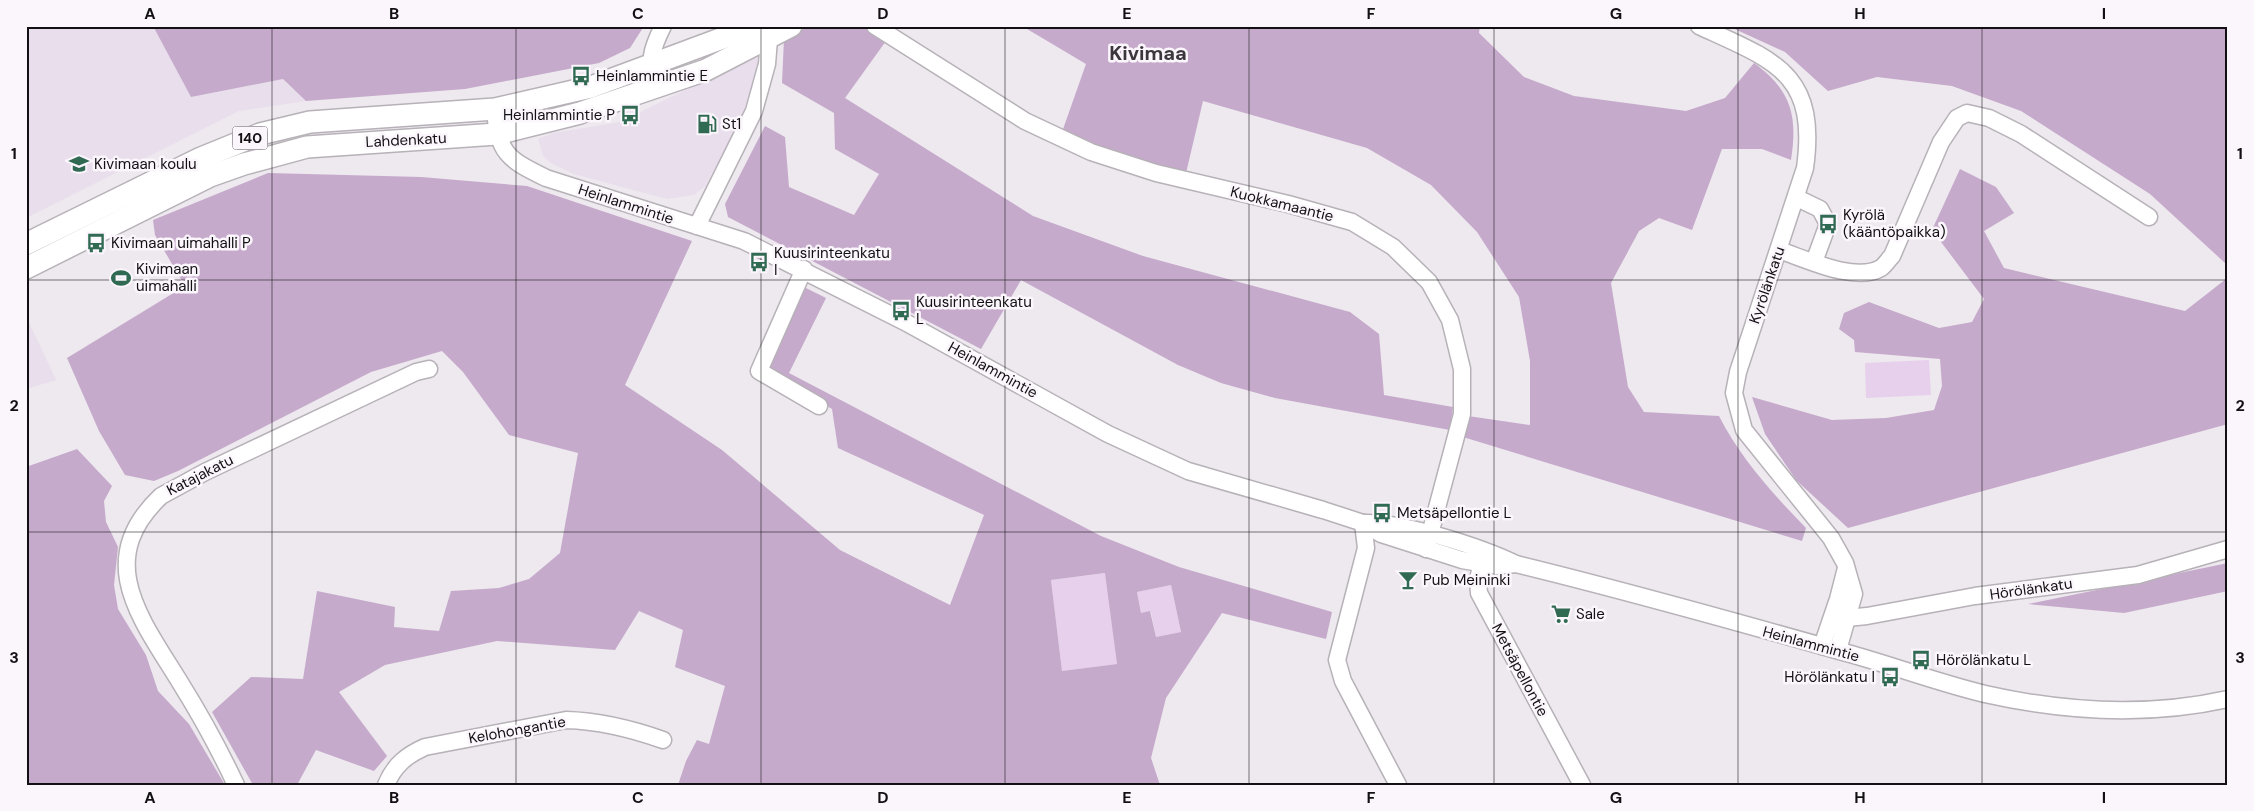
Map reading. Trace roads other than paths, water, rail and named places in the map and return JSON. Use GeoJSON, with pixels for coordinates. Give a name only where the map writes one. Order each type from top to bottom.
{"type":"FeatureCollection","features":[{"type":"Feature","properties":{"kind":"main road","name":"Lahdenkatu"},"geometry":{"type":"LineString","coordinates":[[26,268],[210,176],[257,160],[307,147],[497,134],[580,113],[653,77],[762,32],[791,26]]}},
{"type":"Feature","properties":{"kind":"main road","name":"Lahdenkatu"},"geometry":{"type":"LineString","coordinates":[[26,244],[201,158],[260,134],[310,122],[495,109],[591,87],[653,77]]}},
{"type":"Feature","properties":{"kind":"street"},"geometry":{"type":"LineString","coordinates":[[653,77],[654,44],[663,26]]}},
{"type":"Feature","properties":{"kind":"street","name":"Kuokkamaantie"},"geometry":{"type":"LineString","coordinates":[[875,26],[1024,121],[1091,152],[1156,173],[1288,204],[1352,222],[1393,247],[1429,282],[1450,320],[1462,369],[1462,414],[1428,542]]}},
{"type":"Feature","properties":{"kind":"street","name":"Kyrölänkatu"},"geometry":{"type":"LineString","coordinates":[[1699,26],[1776,64],[1796,88],[1806,113],[1808,148],[1797,198],[1738,372],[1734,393],[1744,430],[1750,440],[1831,538],[1846,566],[1854,594],[1840,617],[1830,648]]}},
{"type":"Feature","properties":{"kind":"street"},"geometry":{"type":"LineString","coordinates":[[697,226],[754,111],[767,64],[762,32]]}},
{"type":"Feature","properties":{"kind":"street","name":"Heinlammintie"},"geometry":{"type":"LineString","coordinates":[[495,109],[497,134],[502,147],[511,158],[523,167],[546,178],[744,242],[804,270],[905,322],[1108,434],[1170,464],[1202,476],[1363,523],[1381,534],[1428,542],[1482,558],[1516,564],[1830,648],[1983,694],[2043,705],[2128,711],[2192,706],[2228,699]]}},
{"type":"Feature","properties":{"kind":"street"},"geometry":{"type":"LineString","coordinates":[[1779,250],[1846,272],[1865,272],[1880,268],[1892,256],[1941,142],[1957,118],[1967,113],[1989,118],[2021,134],[2148,218]]}},
{"type":"Feature","properties":{"kind":"street"},"geometry":{"type":"LineString","coordinates":[[1797,198],[1820,209],[1828,224],[1814,262]]}},
{"type":"Feature","properties":{"kind":"street"},"geometry":{"type":"LineString","coordinates":[[804,270],[759,371],[819,406]]}},
{"type":"Feature","properties":{"kind":"street","name":"Katajakatu"},"geometry":{"type":"LineString","coordinates":[[236,785],[184,688],[133,605],[128,582],[128,548],[133,530],[144,512],[161,496],[190,480],[297,427],[416,372],[429,369]]}},
{"type":"Feature","properties":{"kind":"street"},"geometry":{"type":"LineString","coordinates":[[1363,523],[1366,548],[1336,660],[1343,681],[1398,785]]}},
{"type":"Feature","properties":{"kind":"street","name":"Hörölänkatu"},"geometry":{"type":"LineString","coordinates":[[1840,617],[1984,595],[2138,575],[2228,548]]}},
{"type":"Feature","properties":{"kind":"street","name":"Metsäpellontie"},"geometry":{"type":"LineString","coordinates":[[1482,558],[1479,593],[1582,785]]}},
{"type":"Feature","properties":{"kind":"street","name":"Kelohongantie"},"geometry":{"type":"LineString","coordinates":[[386,785],[391,772],[408,754],[425,747],[566,720],[596,723],[643,733],[663,740]]}},
{"type":"Feature","properties":{"kind":"place","name":"Heinlammintie E"},"geometry":{"type":"Point","coordinates":[581,76]}},
{"type":"Feature","properties":{"kind":"place","name":"Heinlammintie P"},"geometry":{"type":"Point","coordinates":[630,115]}},
{"type":"Feature","properties":{"kind":"place","name":"St1"},"geometry":{"type":"Point","coordinates":[707,124]}},
{"type":"Feature","properties":{"kind":"place","name":"Kivimaan koulu"},"geometry":{"type":"Point","coordinates":[79,164]}},
{"type":"Feature","properties":{"kind":"place","name":"Kyrölä (kääntöpaikka)"},"geometry":{"type":"Point","coordinates":[1828,224]}},
{"type":"Feature","properties":{"kind":"place","name":"Kivimaan uimahalli P"},"geometry":{"type":"Point","coordinates":[96,243]}},
{"type":"Feature","properties":{"kind":"place","name":"Kuusirinteenkatu I"},"geometry":{"type":"Point","coordinates":[759,262]}},
{"type":"Feature","properties":{"kind":"place","name":"Kivimaan uimahalli"},"geometry":{"type":"Point","coordinates":[121,278]}},
{"type":"Feature","properties":{"kind":"place","name":"Kuusirinteenkatu L"},"geometry":{"type":"Point","coordinates":[901,311]}},
{"type":"Feature","properties":{"kind":"place","name":"Metsäpellontie L"},"geometry":{"type":"Point","coordinates":[1382,513]}},
{"type":"Feature","properties":{"kind":"place","name":"Pub Meininki"},"geometry":{"type":"Point","coordinates":[1408,580]}},
{"type":"Feature","properties":{"kind":"place","name":"Sale"},"geometry":{"type":"Point","coordinates":[1561,614]}},
{"type":"Feature","properties":{"kind":"place","name":"Hörölänkatu L"},"geometry":{"type":"Point","coordinates":[1921,660]}},
{"type":"Feature","properties":{"kind":"place","name":"Hörölänkatu I"},"geometry":{"type":"Point","coordinates":[1890,677]}},
{"type":"Feature","properties":{"kind":"district","name":"Kivimaa"},"geometry":{"type":"Point","coordinates":[1148,53]}}]}
